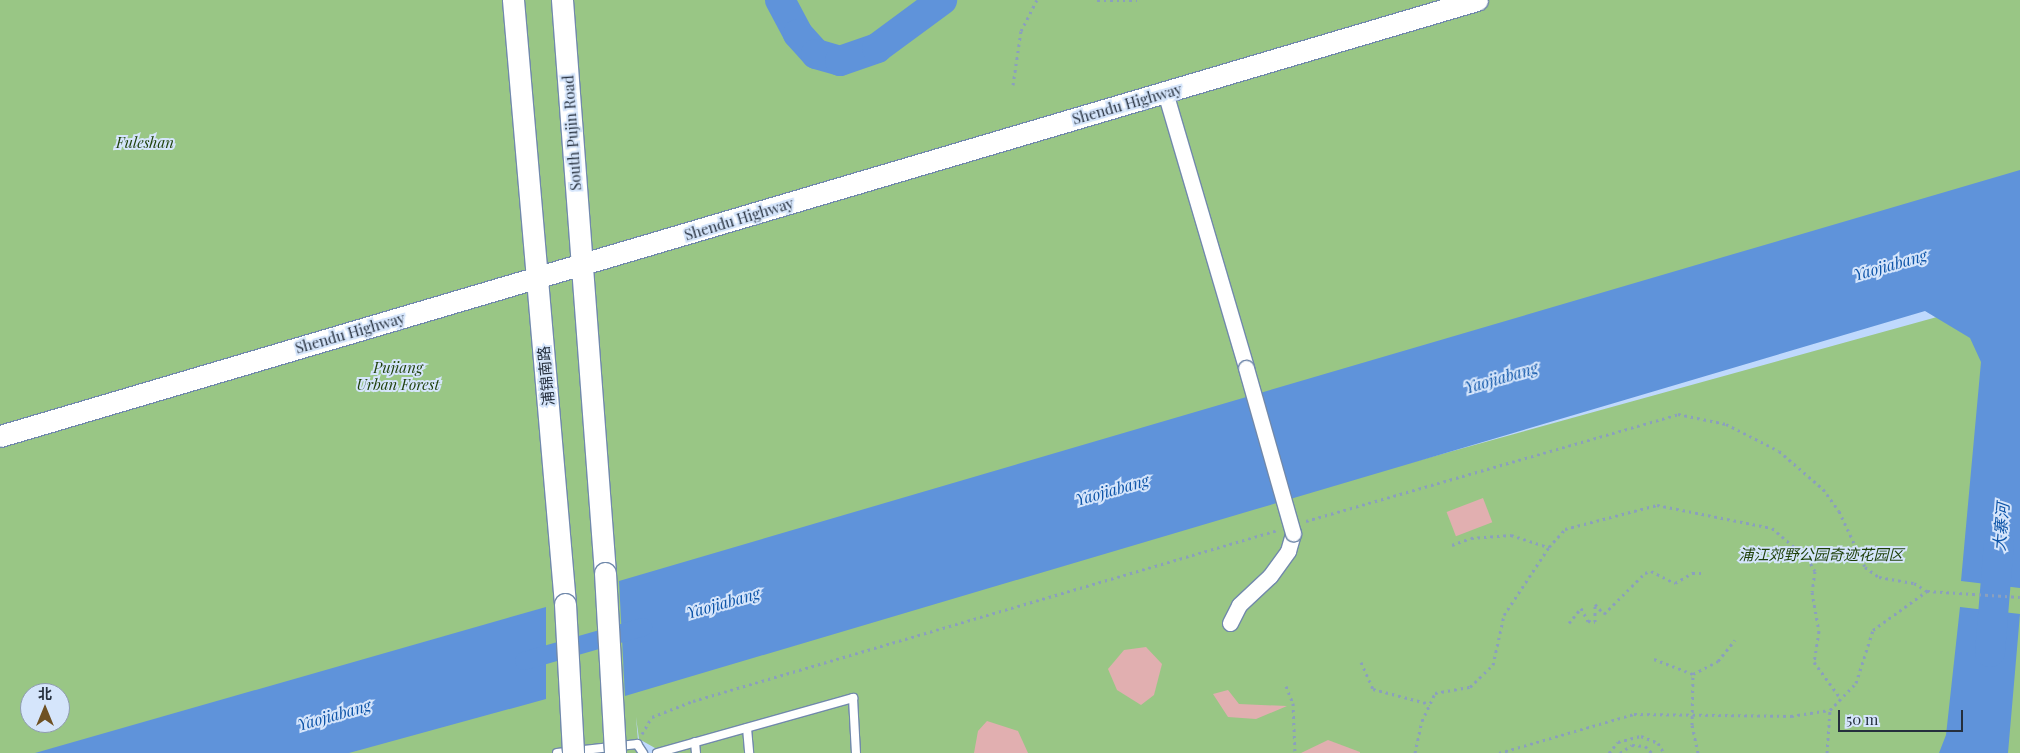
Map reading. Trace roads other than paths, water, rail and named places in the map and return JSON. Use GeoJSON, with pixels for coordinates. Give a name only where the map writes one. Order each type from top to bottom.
{"type":"FeatureCollection","features":[{"type":"Feature","properties":{"kind":"street","name":"浦锦南路"},"geometry":{"type":"LineString","coordinates":[[513,0],[565,604],[573,753]]}},
{"type":"Feature","properties":{"kind":"street","name":"South Pujin Road"},"geometry":{"type":"LineString","coordinates":[[562,0],[605,573],[615,753]]}},
{"type":"Feature","properties":{"kind":"street","name":"Shendu Highway"},"geometry":{"type":"LineString","coordinates":[[0,436],[1477,0]]}},
{"type":"Feature","properties":{"kind":"street"},"geometry":{"type":"LineString","coordinates":[[1165,92],[1293,534],[1275,570],[1239,605],[1230,623]]}},
{"type":"Feature","properties":{"kind":"lane"},"geometry":{"type":"LineString","coordinates":[[657,753],[852,698],[856,753]]}},
{"type":"Feature","properties":{"kind":"lane"},"geometry":{"type":"LineString","coordinates":[[747,728],[749,753]]}},
{"type":"Feature","properties":{"kind":"lane"},"geometry":{"type":"LineString","coordinates":[[695,742],[696,753]]}},
{"type":"Feature","properties":{"kind":"lane"},"geometry":{"type":"LineString","coordinates":[[557,753],[637,744],[642,753]]}},
{"type":"Feature","properties":{"kind":"water"},"geometry":{"type":"Polygon","coordinates":[[[2020,170],[2020,588],[1961,581],[1981,362],[1970,338],[1925,311],[625,696],[619,581],[2020,170]]]}},
{"type":"Feature","properties":{"kind":"water"},"geometry":{"type":"Polygon","coordinates":[[[546,607],[546,699],[349,753],[35,753],[546,607]]]}},
{"type":"Feature","properties":{"kind":"water"},"geometry":{"type":"Polygon","coordinates":[[[1960,607],[2020,614],[2008,753],[1939,753],[1946,735],[1960,607]]]}},
{"type":"Feature","properties":{"kind":"waterway"},"geometry":{"type":"LineString","coordinates":[[780,0],[798,34],[816,54],[840,61],[877,48],[942,0]]}},
{"type":"Feature","properties":{"kind":"waterway","name":"大寨河"},"geometry":{"type":"LineString","coordinates":[[1990,652],[1999,543]]}},
{"type":"Feature","properties":{"kind":"waterway","name":"Yaojiabang"},"geometry":{"type":"LineString","coordinates":[[524,661],[643,627]]}},
{"type":"Feature","properties":{"kind":"park label","name":"Fuleshan"},"geometry":{"type":"Point","coordinates":[145,143]}},
{"type":"Feature","properties":{"kind":"park label","name":"Pujiang Urban Forest"},"geometry":{"type":"Point","coordinates":[398,376]}},
{"type":"Feature","properties":{"kind":"park label","name":"浦江郊野公园奇迹花园区"},"geometry":{"type":"Point","coordinates":[1821,555]}}]}
